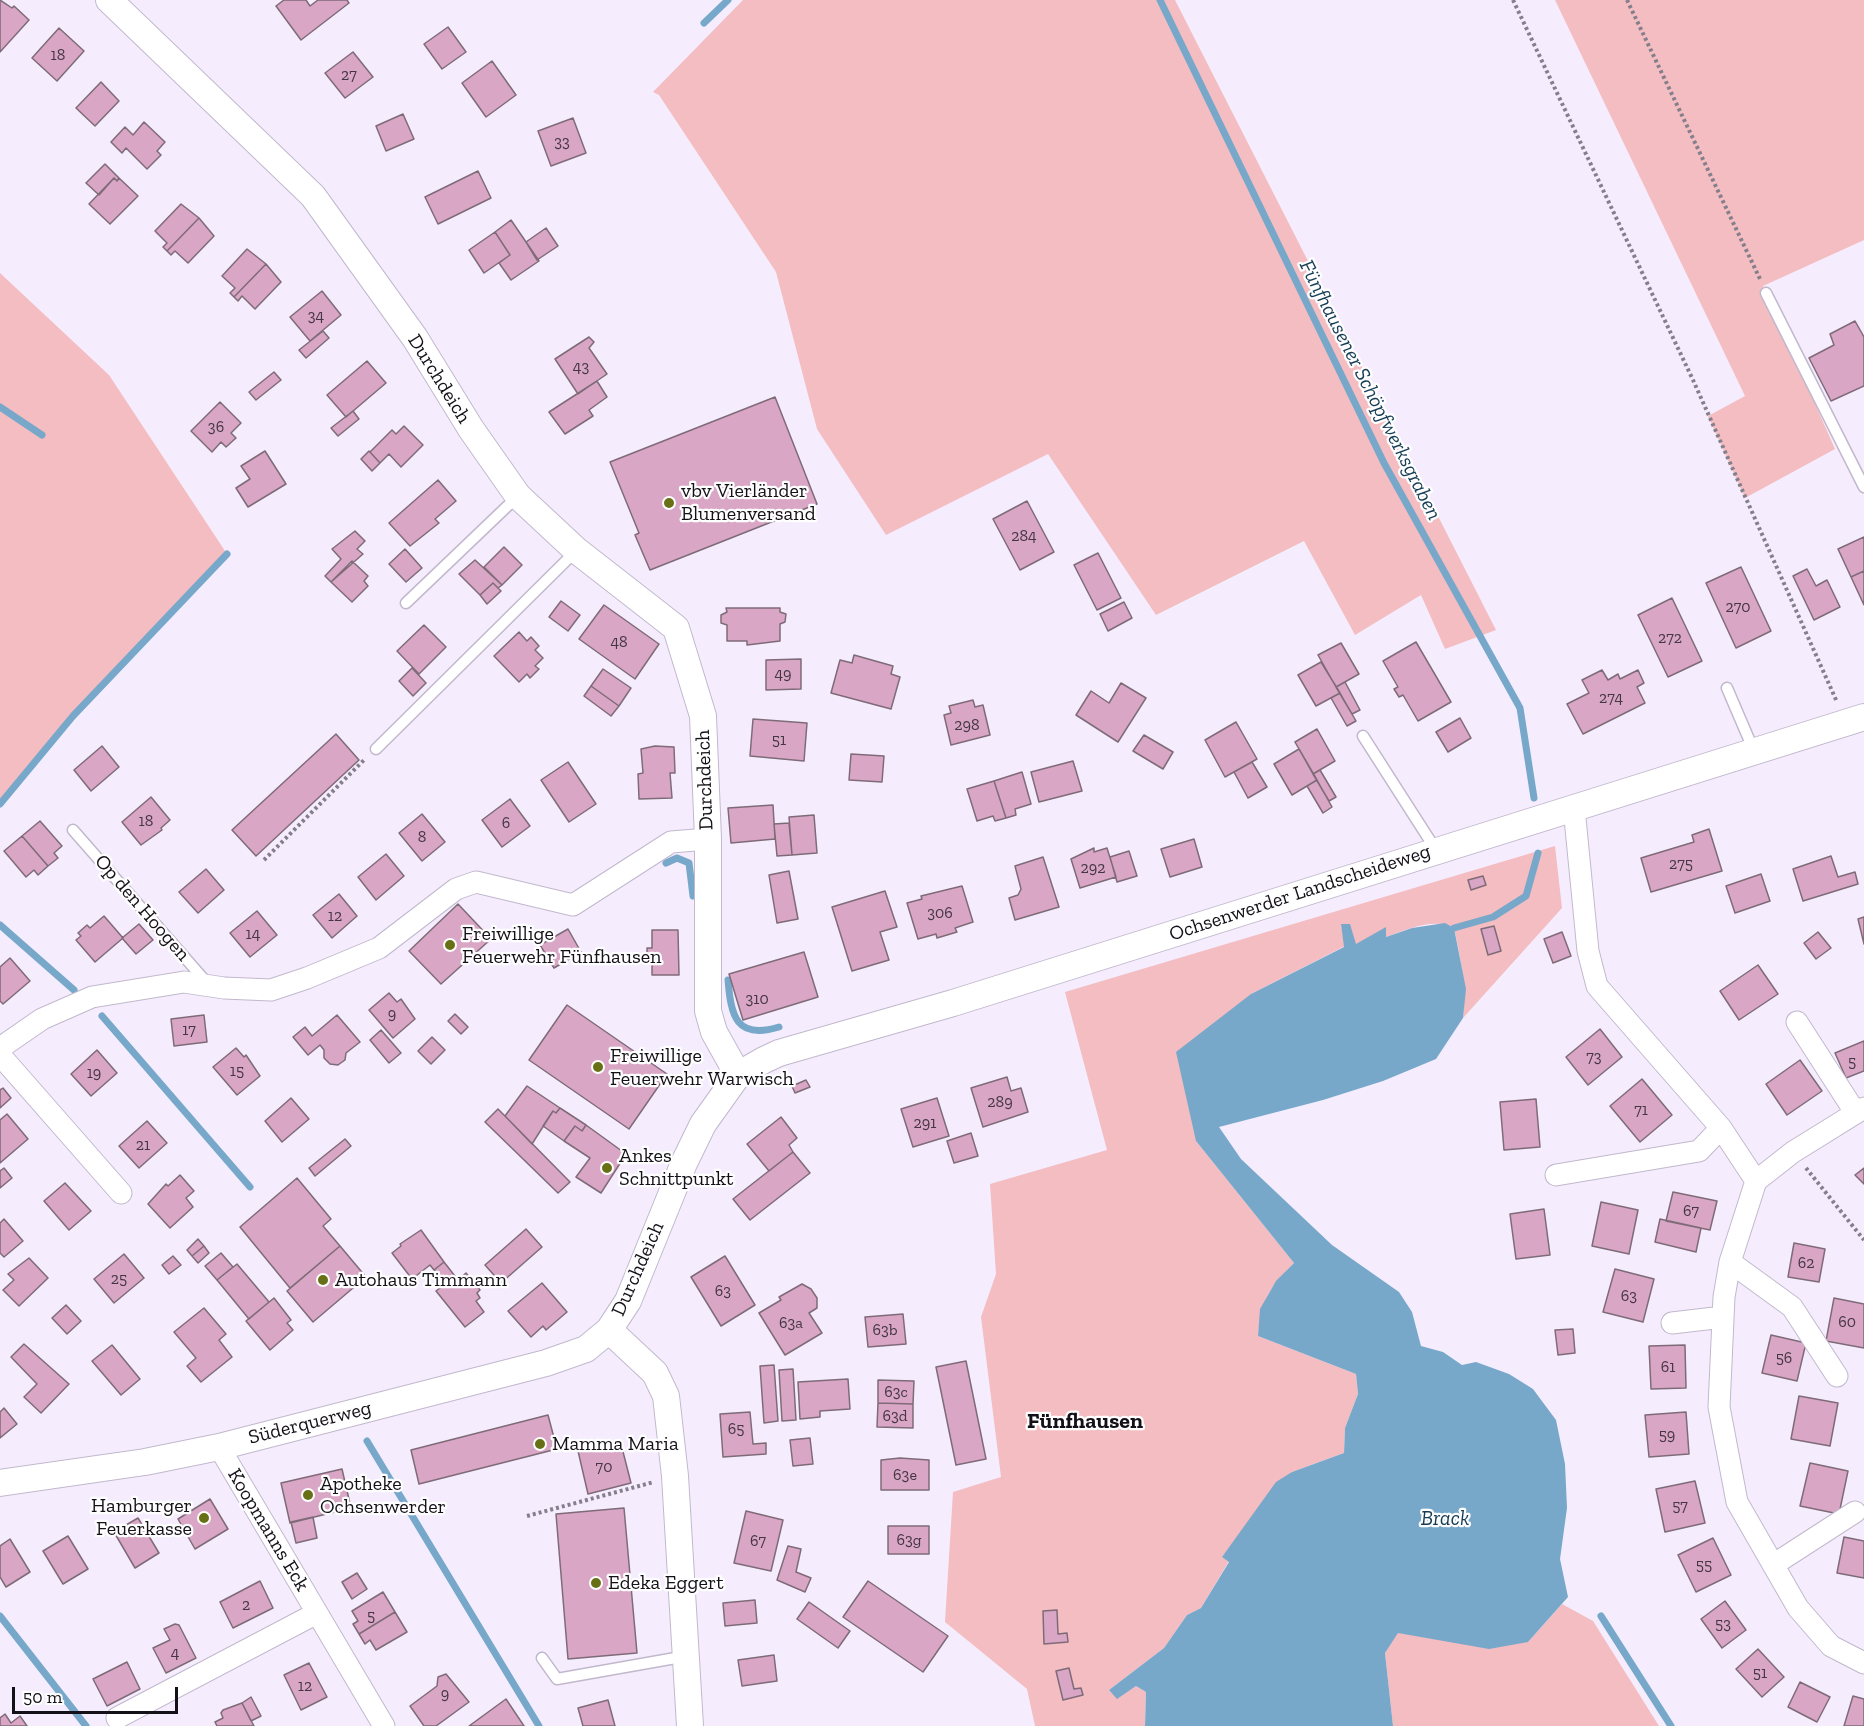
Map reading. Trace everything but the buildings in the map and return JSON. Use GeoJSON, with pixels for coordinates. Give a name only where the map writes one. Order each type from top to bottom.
{"type":"FeatureCollection","features":[{"type":"Feature","properties":{"kind":"street","name":"Durchdeich"},"geometry":{"type":"LineString","coordinates":[[109,0],[313,196],[414,338],[471,429],[518,496],[576,550],[676,628],[703,716],[708,839],[708,1011],[714,1032],[738,1075],[714,1106],[691,1147],[628,1301],[609,1330],[655,1373],[666,1396],[675,1476],[690,1726]]}},
{"type":"Feature","properties":{"kind":"street","name":"Ochsenwerder Landscheideweg"},"geometry":{"type":"LineString","coordinates":[[738,1075],[779,1053],[953,1003],[1854,720]]}},
{"type":"Feature","properties":{"kind":"street"},"geometry":{"type":"LineString","coordinates":[[1574,808],[1588,951],[1597,986],[1720,1128],[1756,1181]]}},
{"type":"Feature","properties":{"kind":"street","name":"Op den Hoogen"},"geometry":{"type":"LineString","coordinates":[[0,1048],[42,1019],[92,997],[184,982],[271,990],[307,978],[379,948],[456,889],[476,882],[573,905],[671,842],[708,839]]}},
{"type":"Feature","properties":{"kind":"street"},"geometry":{"type":"LineString","coordinates":[[1797,1022],[1859,1110],[1793,1152],[1756,1181],[1730,1262],[1723,1317],[1719,1407],[1737,1502],[1798,1608],[1832,1646],[1864,1663]]}},
{"type":"Feature","properties":{"kind":"street"},"geometry":{"type":"LineString","coordinates":[[0,1055],[121,1193]]}},
{"type":"Feature","properties":{"kind":"street"},"geometry":{"type":"LineString","coordinates":[[1556,1175],[1699,1151],[1720,1128]]}},
{"type":"Feature","properties":{"kind":"street"},"geometry":{"type":"LineString","coordinates":[[1730,1262],[1792,1307],[1838,1376]]}},
{"type":"Feature","properties":{"kind":"street"},"geometry":{"type":"LineString","coordinates":[[1672,1323],[1723,1317]]}},
{"type":"Feature","properties":{"kind":"street","name":"Süderquerweg"},"geometry":{"type":"LineString","coordinates":[[0,1483],[145,1462],[219,1447],[546,1363],[586,1349],[609,1330]]}},
{"type":"Feature","properties":{"kind":"street","name":"Koopmanns Eck"},"geometry":{"type":"LineString","coordinates":[[219,1447],[384,1726]]}},
{"type":"Feature","properties":{"kind":"street"},"geometry":{"type":"LineString","coordinates":[[1773,1565],[1855,1512]]}},
{"type":"Feature","properties":{"kind":"street","name":"Koopmanns Eck"},"geometry":{"type":"LineString","coordinates":[[117,1718],[317,1613]]}},
{"type":"Feature","properties":{"kind":"lane"},"geometry":{"type":"LineString","coordinates":[[1766,293],[1864,488]]}},
{"type":"Feature","properties":{"kind":"lane"},"geometry":{"type":"LineString","coordinates":[[406,603],[518,496]]}},
{"type":"Feature","properties":{"kind":"lane"},"geometry":{"type":"LineString","coordinates":[[376,749],[576,550]]}},
{"type":"Feature","properties":{"kind":"lane"},"geometry":{"type":"LineString","coordinates":[[1727,688],[1754,751]]}},
{"type":"Feature","properties":{"kind":"lane"},"geometry":{"type":"LineString","coordinates":[[1364,736],[1436,850]]}},
{"type":"Feature","properties":{"kind":"lane","name":"Op den Hoogen"},"geometry":{"type":"LineString","coordinates":[[73,830],[211,986]]}},
{"type":"Feature","properties":{"kind":"lane"},"geometry":{"type":"LineString","coordinates":[[542,1658],[557,1679],[687,1656]]}},
{"type":"Feature","properties":{"kind":"path"},"geometry":{"type":"LineString","coordinates":[[1513,0],[1694,380],[1832,686],[1854,720]]}},
{"type":"Feature","properties":{"kind":"path"},"geometry":{"type":"LineString","coordinates":[[1628,0],[1766,293]]}},
{"type":"Feature","properties":{"kind":"path"},"geometry":{"type":"LineString","coordinates":[[264,860],[376,749]]}},
{"type":"Feature","properties":{"kind":"path"},"geometry":{"type":"LineString","coordinates":[[1793,1152],[1864,1240]]}},
{"type":"Feature","properties":{"kind":"path"},"geometry":{"type":"LineString","coordinates":[[526,1516],[675,1476]]}},
{"type":"Feature","properties":{"kind":"shaded area"},"geometry":{"type":"Polygon","coordinates":[[[743,0],[1175,0],[1496,630],[1445,649],[1421,595],[1355,635],[1304,541],[1156,615],[1048,454],[886,535],[817,429],[776,272],[659,95],[653,92],[743,0]]]}},
{"type":"Feature","properties":{"kind":"shaded area"},"geometry":{"type":"Polygon","coordinates":[[[1555,0],[1864,0],[1864,240],[1763,286],[1835,449],[1745,498],[1708,416],[1745,396],[1555,0]]]}},
{"type":"Feature","properties":{"kind":"shaded area"},"geometry":{"type":"Polygon","coordinates":[[[0,273],[109,375],[227,554],[73,716],[0,804],[0,273]]]}},
{"type":"Feature","properties":{"kind":"shaded area"},"geometry":{"type":"Polygon","coordinates":[[[1555,846],[1562,908],[1463,1018],[1462,973],[1454,928],[1438,924],[1411,928],[1386,937],[1386,928],[1356,945],[1341,925],[1345,946],[1251,994],[1196,1141],[1294,1263],[1272,1288],[1264,1304],[1258,1336],[1356,1374],[1358,1394],[1345,1428],[1344,1453],[1292,1472],[1222,1557],[1229,1561],[1201,1608],[1187,1615],[1164,1648],[1109,1690],[1117,1698],[1136,1686],[1146,1692],[1145,1726],[1035,1726],[1027,1689],[945,1622],[953,1492],[1001,1477],[981,1317],[996,1274],[990,1184],[1107,1150],[1065,992],[1555,846]]]}},
{"type":"Feature","properties":{"kind":"shaded area"},"geometry":{"type":"Polygon","coordinates":[[[1562,1604],[1593,1621],[1659,1726],[1393,1726],[1385,1653],[1398,1632],[1428,1638],[1528,1642],[1562,1604]]]}},
{"type":"Feature","properties":{"kind":"water","name":"Brack"},"geometry":{"type":"Polygon","coordinates":[[[1445,923],[1454,928],[1466,989],[1463,1018],[1436,1059],[1383,1081],[1323,1100],[1219,1127],[1241,1159],[1332,1245],[1399,1292],[1412,1312],[1421,1346],[1443,1352],[1462,1365],[1476,1362],[1509,1374],[1533,1389],[1556,1420],[1565,1464],[1567,1508],[1560,1559],[1568,1597],[1528,1642],[1489,1649],[1398,1633],[1385,1653],[1393,1726],[1145,1726],[1146,1692],[1136,1686],[1117,1699],[1109,1690],[1164,1648],[1187,1615],[1201,1608],[1229,1562],[1222,1557],[1276,1482],[1292,1472],[1344,1453],[1345,1428],[1358,1394],[1356,1374],[1258,1336],[1260,1309],[1276,1281],[1294,1263],[1196,1141],[1176,1052],[1251,994],[1344,947],[1341,924],[1350,924],[1356,944],[1386,927],[1386,937],[1412,928],[1445,923]]]}},
{"type":"Feature","properties":{"kind":"waterway"},"geometry":{"type":"LineString","coordinates":[[704,23],[728,0]]}},
{"type":"Feature","properties":{"kind":"waterway","name":"Fünfhausener Schöpfwerksgraben"},"geometry":{"type":"LineString","coordinates":[[1160,0],[1384,463],[1520,708],[1534,798]]}},
{"type":"Feature","properties":{"kind":"waterway"},"geometry":{"type":"LineString","coordinates":[[0,407],[42,435]]}},
{"type":"Feature","properties":{"kind":"waterway"},"geometry":{"type":"LineString","coordinates":[[0,804],[73,716],[227,554]]}},
{"type":"Feature","properties":{"kind":"waterway","name":"Fünfhausener Schöpfwerksgraben"},"geometry":{"type":"LineString","coordinates":[[1454,928],[1493,917],[1526,896],[1538,853]]}},
{"type":"Feature","properties":{"kind":"waterway"},"geometry":{"type":"LineString","coordinates":[[666,863],[677,858],[689,863],[693,896]]}},
{"type":"Feature","properties":{"kind":"waterway"},"geometry":{"type":"LineString","coordinates":[[0,925],[74,990]]}},
{"type":"Feature","properties":{"kind":"waterway"},"geometry":{"type":"LineString","coordinates":[[728,980],[731,1004],[738,1022],[753,1030],[779,1027]]}},
{"type":"Feature","properties":{"kind":"waterway"},"geometry":{"type":"LineString","coordinates":[[102,1016],[250,1187]]}},
{"type":"Feature","properties":{"kind":"waterway"},"geometry":{"type":"LineString","coordinates":[[367,1441],[539,1726]]}},
{"type":"Feature","properties":{"kind":"waterway"},"geometry":{"type":"LineString","coordinates":[[0,1616],[86,1726]]}},
{"type":"Feature","properties":{"kind":"waterway"},"geometry":{"type":"LineString","coordinates":[[1601,1616],[1671,1726]]}},
{"type":"Feature","properties":{"kind":"place","name":"vbv Vierländer Blumenversand"},"geometry":{"type":"Point","coordinates":[669,503]}},
{"type":"Feature","properties":{"kind":"place","name":"Freiwillige Feuerwehr Fünfhausen"},"geometry":{"type":"Point","coordinates":[450,945]}},
{"type":"Feature","properties":{"kind":"place","name":"Freiwillige Feuerwehr Warwisch"},"geometry":{"type":"Point","coordinates":[598,1067]}},
{"type":"Feature","properties":{"kind":"place","name":"Ankes Schnittpunkt"},"geometry":{"type":"Point","coordinates":[607,1168]}},
{"type":"Feature","properties":{"kind":"place","name":"Autohaus Timmann"},"geometry":{"type":"Point","coordinates":[323,1280]}},
{"type":"Feature","properties":{"kind":"place","name":"Mamma Maria"},"geometry":{"type":"Point","coordinates":[540,1444]}},
{"type":"Feature","properties":{"kind":"place","name":"Apotheke Ochsenwerder"},"geometry":{"type":"Point","coordinates":[308,1495]}},
{"type":"Feature","properties":{"kind":"place","name":"Hamburger Feuerkasse"},"geometry":{"type":"Point","coordinates":[204,1518]}},
{"type":"Feature","properties":{"kind":"place","name":"Edeka Eggert"},"geometry":{"type":"Point","coordinates":[596,1583]}},
{"type":"Feature","properties":{"kind":"district","name":"Fünfhausen"},"geometry":{"type":"Point","coordinates":[1085,1422]}}]}
